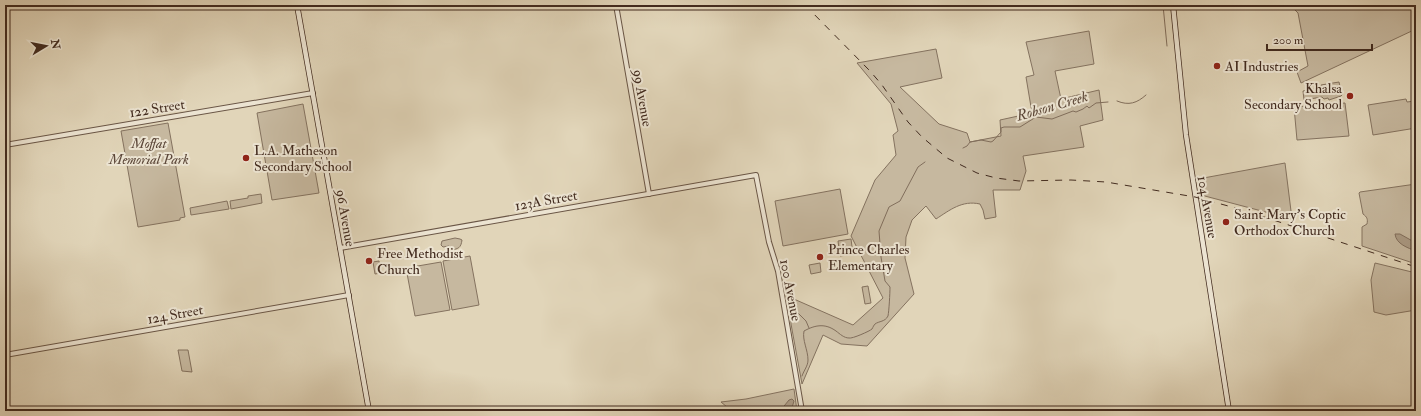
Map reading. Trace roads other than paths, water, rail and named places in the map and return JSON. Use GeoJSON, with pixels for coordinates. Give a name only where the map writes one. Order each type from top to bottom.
{"type":"FeatureCollection","features":[{"type":"Feature","properties":{"kind":"main road","name":"96 Avenue"},"geometry":{"type":"LineString","coordinates":[[297,5],[369,411]]}},
{"type":"Feature","properties":{"kind":"main road","name":"104 Avenue"},"geometry":{"type":"LineString","coordinates":[[1173,5],[1187,142],[1229,411]]}},
{"type":"Feature","properties":{"kind":"street","name":"99 Avenue"},"geometry":{"type":"LineString","coordinates":[[616,5],[649,194]]}},
{"type":"Feature","properties":{"kind":"street","name":"122 Street"},"geometry":{"type":"LineString","coordinates":[[5,145],[313,93]]}},
{"type":"Feature","properties":{"kind":"street","name":"123A Street"},"geometry":{"type":"LineString","coordinates":[[340,248],[756,175]]}},
{"type":"Feature","properties":{"kind":"street","name":"100 Avenue"},"geometry":{"type":"LineString","coordinates":[[756,175],[769,242],[777,268],[802,411]]}},
{"type":"Feature","properties":{"kind":"street","name":"124 Street"},"geometry":{"type":"LineString","coordinates":[[5,355],[349,295]]}},
{"type":"Feature","properties":{"kind":"waterway"},"geometry":{"type":"LineString","coordinates":[[1163,5],[1167,46]]}},
{"type":"Feature","properties":{"kind":"waterway","name":"Robson Creek"},"geometry":{"type":"LineString","coordinates":[[1117,101],[1121,103],[1133,103],[1146,95]]}},
{"type":"Feature","properties":{"kind":"waterway","name":"Robson Creek"},"geometry":{"type":"LineString","coordinates":[[963,148],[970,142],[981,140],[993,141],[1001,132],[1001,128],[1004,127],[1020,127],[1036,117],[1052,119],[1073,111],[1076,112],[1087,106],[1089,108],[1096,103],[1108,102]]}},
{"type":"Feature","properties":{"kind":"waterway","name":"Robson Creek"},"geometry":{"type":"LineString","coordinates":[[802,376],[808,362],[804,331],[812,327],[824,326],[832,328],[844,337],[851,338],[871,330],[875,324],[887,318],[890,287],[885,281],[879,231],[889,207],[900,201],[918,167],[925,162]]}},
{"type":"Feature","properties":{"kind":"waterway"},"geometry":{"type":"LineString","coordinates":[[789,304],[806,321],[809,328]]}},
{"type":"Feature","properties":{"kind":"railway"},"geometry":{"type":"LineString","coordinates":[[805,5],[870,71],[882,85],[908,122],[922,137],[947,158],[977,173],[996,178],[1019,181],[1071,180],[1106,182],[1195,197],[1243,210],[1416,267]]}},
{"type":"Feature","properties":{"kind":"place","name":"AI Industries"},"geometry":{"type":"Point","coordinates":[1217,66]}},
{"type":"Feature","properties":{"kind":"place","name":"Khalsa Secondary School"},"geometry":{"type":"Point","coordinates":[1350,96]}},
{"type":"Feature","properties":{"kind":"place","name":"L.A. Matheson Secondary School"},"geometry":{"type":"Point","coordinates":[246,158]}},
{"type":"Feature","properties":{"kind":"place","name":"Saint Mary's Coptic Orthodox Church"},"geometry":{"type":"Point","coordinates":[1226,222]}},
{"type":"Feature","properties":{"kind":"place","name":"Prince Charles Elementary"},"geometry":{"type":"Point","coordinates":[820,257]}},
{"type":"Feature","properties":{"kind":"place","name":"Free Methodist Church"},"geometry":{"type":"Point","coordinates":[369,261]}},
{"type":"Feature","properties":{"kind":"park label","name":"Moffat Memorial Park"},"geometry":{"type":"Point","coordinates":[149,152]}}]}
